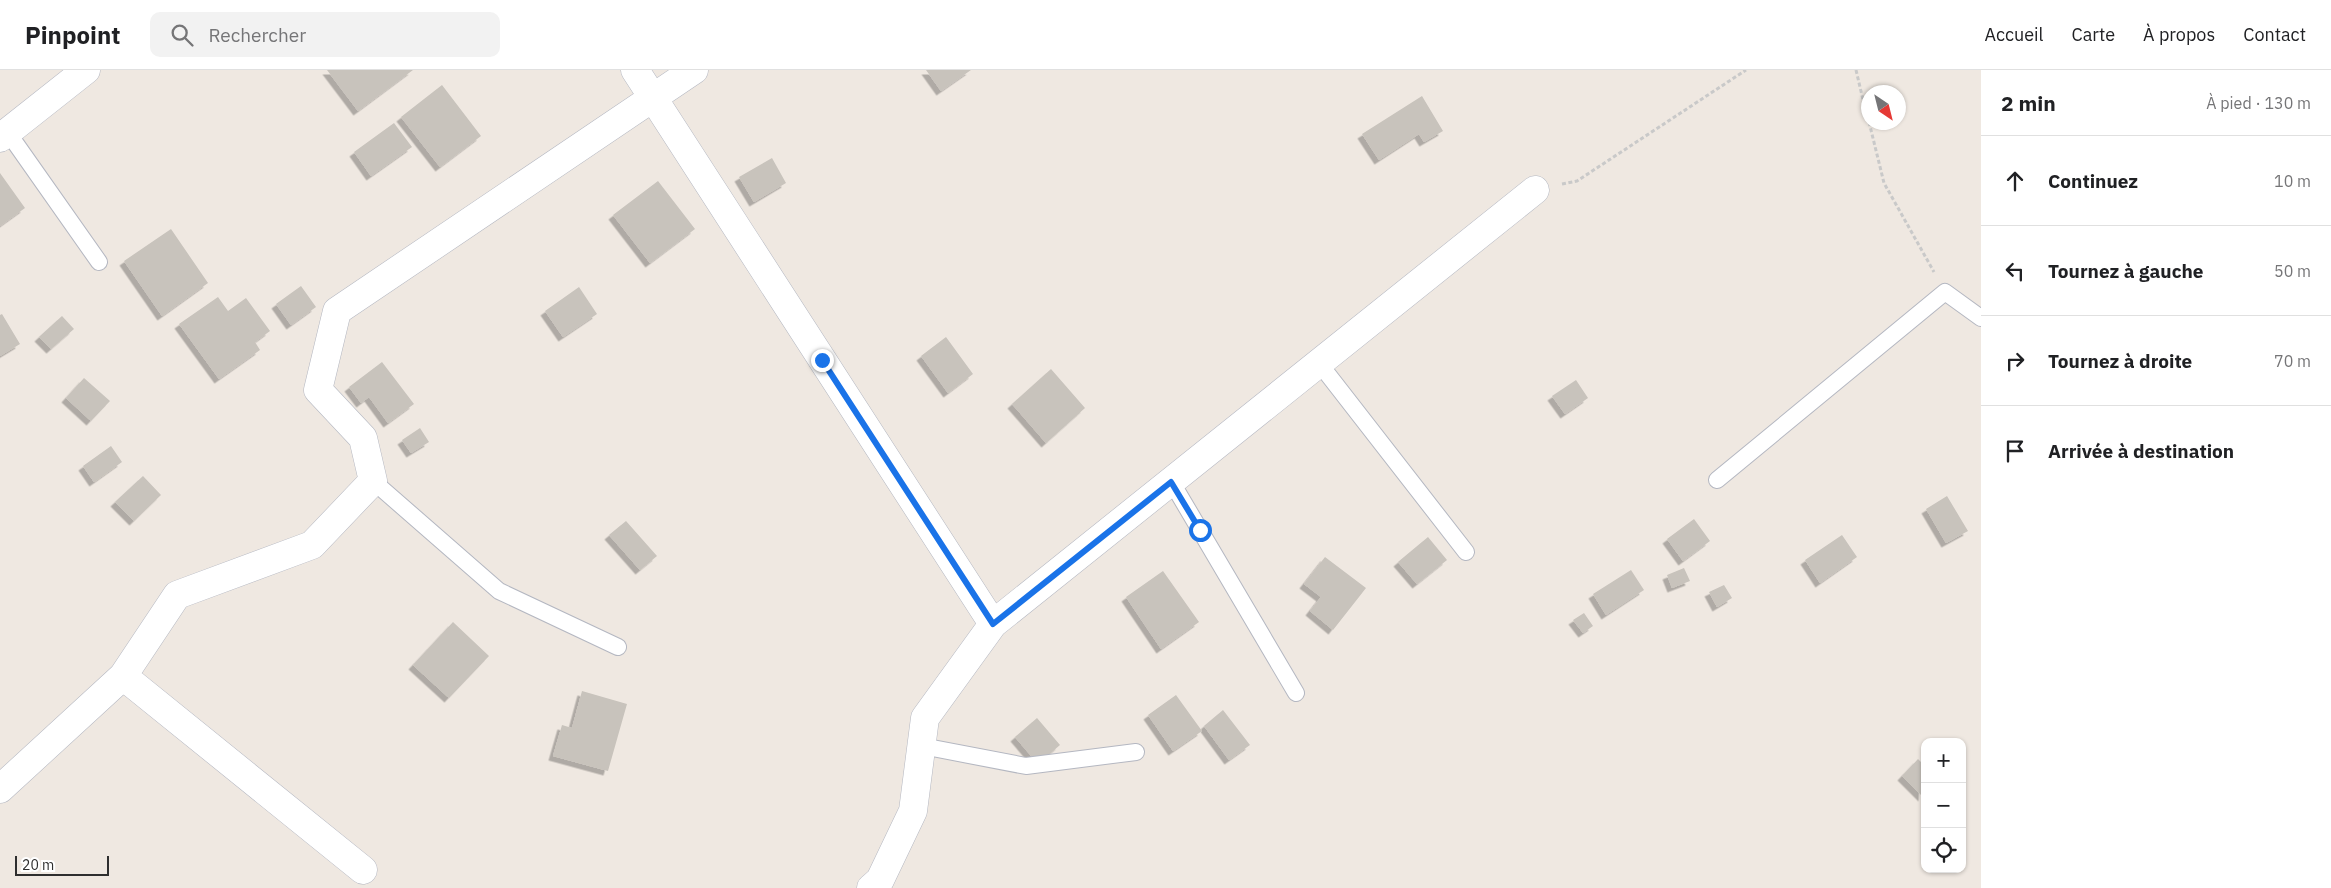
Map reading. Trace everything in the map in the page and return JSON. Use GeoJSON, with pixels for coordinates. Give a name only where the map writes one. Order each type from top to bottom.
{"type":"FeatureCollection","features":[{"type":"Feature","properties":{"kind":"street"},"geometry":{"type":"LineString","coordinates":[[4,136],[86,70]]}},
{"type":"Feature","properties":{"kind":"street"},"geometry":{"type":"LineString","coordinates":[[635,70],[993,624]]}},
{"type":"Feature","properties":{"kind":"street"},"geometry":{"type":"LineString","coordinates":[[0,788],[123,676],[177,594],[312,545],[373,481],[363,438],[318,390],[337,311],[694,70]]}},
{"type":"Feature","properties":{"kind":"street"},"geometry":{"type":"LineString","coordinates":[[881,885],[913,811],[925,718],[993,624],[1535,190]]}},
{"type":"Feature","properties":{"kind":"street"},"geometry":{"type":"LineString","coordinates":[[123,676],[363,870]]}},
{"type":"Feature","properties":{"kind":"lane"},"geometry":{"type":"LineString","coordinates":[[4,136],[99,262]]}},
{"type":"Feature","properties":{"kind":"lane"},"geometry":{"type":"LineString","coordinates":[[1716,480],[1945,292],[1981,318]]}},
{"type":"Feature","properties":{"kind":"lane"},"geometry":{"type":"LineString","coordinates":[[1319,363],[1466,552]]}},
{"type":"Feature","properties":{"kind":"lane"},"geometry":{"type":"LineString","coordinates":[[373,481],[499,591],[618,647]]}},
{"type":"Feature","properties":{"kind":"lane"},"geometry":{"type":"LineString","coordinates":[[1171,482],[1296,694]]}},
{"type":"Feature","properties":{"kind":"lane"},"geometry":{"type":"LineString","coordinates":[[922,746],[1026,766],[1136,752]]}},
{"type":"Feature","properties":{"kind":"path"},"geometry":{"type":"LineString","coordinates":[[1535,190],[1577,181],[1746,70]]}},
{"type":"Feature","properties":{"kind":"path"},"geometry":{"type":"LineString","coordinates":[[1856,70],[1861,90]]}},
{"type":"Feature","properties":{"kind":"path"},"geometry":{"type":"LineString","coordinates":[[1871,130],[1884,183],[1945,292]]}},
{"type":"Feature","properties":{"kind":"building"},"geometry":{"type":"Polygon","coordinates":[[[327,70],[413,70],[358,111],[327,70]]]}},
{"type":"Feature","properties":{"kind":"building"},"geometry":{"type":"Polygon","coordinates":[[[926,70],[971,70],[941,91],[926,70]]]}},
{"type":"Feature","properties":{"kind":"building"},"geometry":{"type":"Polygon","coordinates":[[[442,85],[481,136],[440,167],[401,117],[442,85]]]}},
{"type":"Feature","properties":{"kind":"building"},"geometry":{"type":"Polygon","coordinates":[[[1422,96],[1443,131],[1424,142],[1419,134],[1379,160],[1362,134],[1422,96]]]}},
{"type":"Feature","properties":{"kind":"building"},"geometry":{"type":"Polygon","coordinates":[[[394,123],[412,147],[371,176],[354,152],[394,123]]]}},
{"type":"Feature","properties":{"kind":"building"},"geometry":{"type":"Polygon","coordinates":[[[772,158],[786,183],[754,202],[739,177],[772,158]]]}},
{"type":"Feature","properties":{"kind":"building"},"geometry":{"type":"Polygon","coordinates":[[[0,173],[25,208],[0,226],[0,173]]]}},
{"type":"Feature","properties":{"kind":"building"},"geometry":{"type":"Polygon","coordinates":[[[658,181],[695,229],[650,263],[613,215],[658,181]]]}},
{"type":"Feature","properties":{"kind":"building"},"geometry":{"type":"Polygon","coordinates":[[[171,229],[208,283],[162,316],[124,261],[171,229]]]}},
{"type":"Feature","properties":{"kind":"building"},"geometry":{"type":"Polygon","coordinates":[[[301,286],[316,307],[291,325],[276,304],[301,286]]]}},
{"type":"Feature","properties":{"kind":"building"},"geometry":{"type":"Polygon","coordinates":[[[579,287],[597,314],[563,337],[545,311],[579,287]]]}},
{"type":"Feature","properties":{"kind":"building"},"geometry":{"type":"Polygon","coordinates":[[[218,297],[228,311],[246,298],[270,331],[255,342],[260,350],[219,379],[179,324],[218,297]]]}},
{"type":"Feature","properties":{"kind":"building"},"geometry":{"type":"Polygon","coordinates":[[[2,314],[20,344],[0,356],[0,315],[2,314]]]}},
{"type":"Feature","properties":{"kind":"building"},"geometry":{"type":"Polygon","coordinates":[[[62,316],[74,329],[51,349],[39,337],[62,316]]]}},
{"type":"Feature","properties":{"kind":"building"},"geometry":{"type":"Polygon","coordinates":[[[946,337],[973,374],[948,393],[921,356],[946,337]]]}},
{"type":"Feature","properties":{"kind":"building"},"geometry":{"type":"Polygon","coordinates":[[[382,362],[414,404],[388,423],[369,397],[361,403],[349,387],[382,362]]]}},
{"type":"Feature","properties":{"kind":"building"},"geometry":{"type":"Polygon","coordinates":[[[1051,369],[1085,408],[1046,443],[1012,404],[1051,369]]]}},
{"type":"Feature","properties":{"kind":"building"},"geometry":{"type":"Polygon","coordinates":[[[84,378],[110,401],[91,421],[66,398],[84,378]]]}},
{"type":"Feature","properties":{"kind":"building"},"geometry":{"type":"Polygon","coordinates":[[[1576,380],[1588,398],[1565,414],[1552,396],[1576,380]]]}},
{"type":"Feature","properties":{"kind":"building"},"geometry":{"type":"Polygon","coordinates":[[[420,428],[429,442],[411,453],[402,440],[420,428]]]}},
{"type":"Feature","properties":{"kind":"building"},"geometry":{"type":"Polygon","coordinates":[[[111,446],[122,462],[94,482],[83,466],[111,446]]]}},
{"type":"Feature","properties":{"kind":"building"},"geometry":{"type":"Polygon","coordinates":[[[143,476],[161,495],[134,521],[115,502],[143,476]]]}},
{"type":"Feature","properties":{"kind":"building"},"geometry":{"type":"Polygon","coordinates":[[[1947,496],[1968,531],[1946,543],[1926,509],[1947,496]]]}},
{"type":"Feature","properties":{"kind":"building"},"geometry":{"type":"Polygon","coordinates":[[[1694,519],[1710,541],[1683,561],[1667,539],[1694,519]]]}},
{"type":"Feature","properties":{"kind":"building"},"geometry":{"type":"Polygon","coordinates":[[[626,521],[657,556],[640,570],[609,535],[626,521]]]}},
{"type":"Feature","properties":{"kind":"building"},"geometry":{"type":"Polygon","coordinates":[[[1842,535],[1857,557],[1820,583],[1805,560],[1842,535]]]}},
{"type":"Feature","properties":{"kind":"building"},"geometry":{"type":"Polygon","coordinates":[[[1428,537],[1447,560],[1417,584],[1398,562],[1428,537]]]}},
{"type":"Feature","properties":{"kind":"building"},"geometry":{"type":"Polygon","coordinates":[[[1325,557],[1366,588],[1333,630],[1310,611],[1321,597],[1304,584],[1325,557]]]}},
{"type":"Feature","properties":{"kind":"building"},"geometry":{"type":"Polygon","coordinates":[[[1684,568],[1690,581],[1672,588],[1667,575],[1684,568]]]}},
{"type":"Feature","properties":{"kind":"building"},"geometry":{"type":"Polygon","coordinates":[[[1631,570],[1644,590],[1606,615],[1593,594],[1631,570]]]}},
{"type":"Feature","properties":{"kind":"building"},"geometry":{"type":"Polygon","coordinates":[[[1163,571],[1199,622],[1161,649],[1126,597],[1163,571]]]}},
{"type":"Feature","properties":{"kind":"building"},"geometry":{"type":"Polygon","coordinates":[[[1724,585],[1732,598],[1717,607],[1709,592],[1724,585]]]}},
{"type":"Feature","properties":{"kind":"building"},"geometry":{"type":"Polygon","coordinates":[[[1584,613],[1593,626],[1583,633],[1573,620],[1584,613]]]}},
{"type":"Feature","properties":{"kind":"building"},"geometry":{"type":"Polygon","coordinates":[[[453,622],[489,656],[449,698],[413,665],[453,622]]]}},
{"type":"Feature","properties":{"kind":"building"},"geometry":{"type":"Polygon","coordinates":[[[582,691],[627,704],[608,771],[553,756],[562,725],[572,728],[582,691]]]}},
{"type":"Feature","properties":{"kind":"building"},"geometry":{"type":"Polygon","coordinates":[[[1176,695],[1202,731],[1173,751],[1148,715],[1176,695]]]}},
{"type":"Feature","properties":{"kind":"building"},"geometry":{"type":"Polygon","coordinates":[[[1223,710],[1250,745],[1229,760],[1204,726],[1223,710]]]}},
{"type":"Feature","properties":{"kind":"building"},"geometry":{"type":"Polygon","coordinates":[[[1037,718],[1060,745],[1038,764],[1015,737],[1037,718]]]}},
{"type":"Feature","properties":{"kind":"building"},"geometry":{"type":"Polygon","coordinates":[[[1918,759],[1921,762],[1921,795],[1902,776],[1918,759]]]}},
{"type":"Feature","properties":{"kind":"route"},"geometry":{"type":"LineString","coordinates":[[822,360],[993,624],[1171,482],[1200,530]]}}]}
